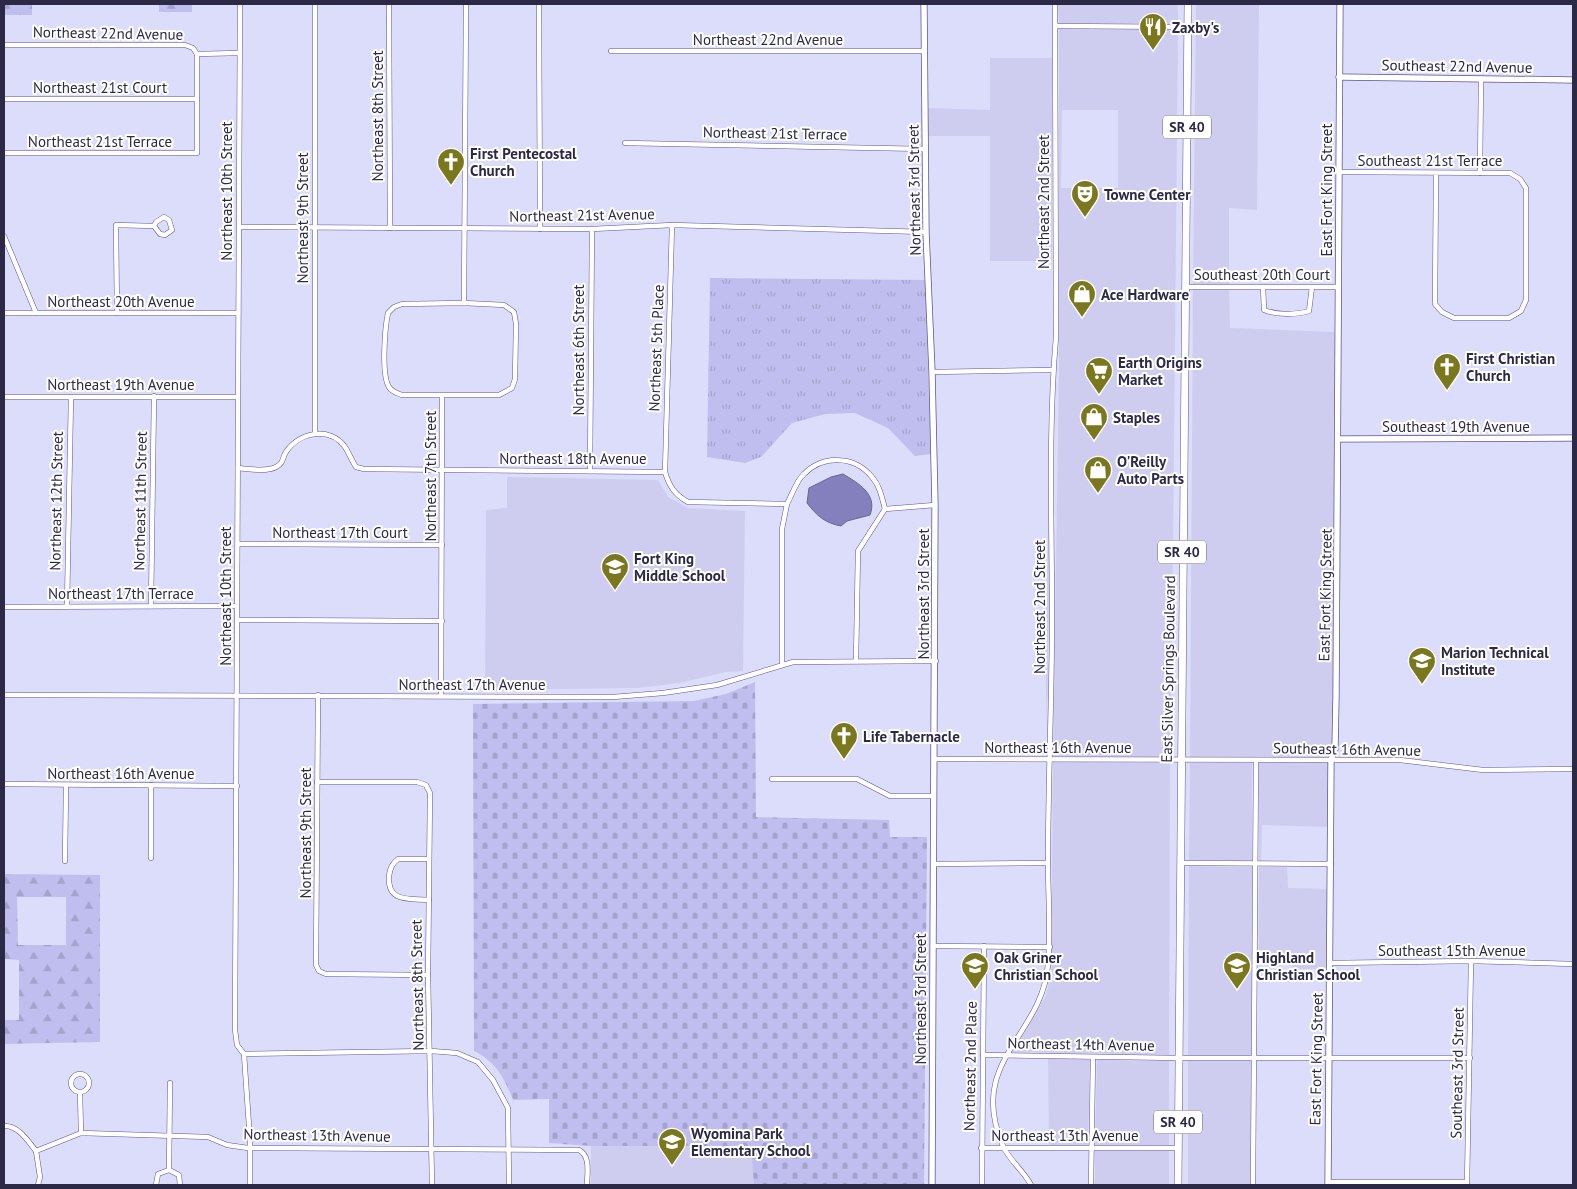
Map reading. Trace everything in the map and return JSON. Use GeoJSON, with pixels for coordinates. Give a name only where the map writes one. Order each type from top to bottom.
{"type":"FeatureCollection","features":[{"type":"Feature","properties":{"kind":"main road","name":"East Silver Springs Boulevard"},"geometry":{"type":"LineString","coordinates":[[1178,1185],[1180,760],[1188,4]]}},
{"type":"Feature","properties":{"kind":"street","name":"Northeast 10th Street"},"geometry":{"type":"LineString","coordinates":[[240,4],[235,1030],[237,1045],[244,1054],[250,1185]]}},
{"type":"Feature","properties":{"kind":"street","name":"Northeast 9th Street"},"geometry":{"type":"LineString","coordinates":[[315,4],[315,432]]}},
{"type":"Feature","properties":{"kind":"street","name":"Northeast 8th Street"},"geometry":{"type":"LineString","coordinates":[[389,4],[390,228]]}},
{"type":"Feature","properties":{"kind":"street"},"geometry":{"type":"LineString","coordinates":[[442,396],[402,395],[394,392],[388,386],[386,373],[386,323],[388,313],[394,307],[402,304],[464,303],[466,4]]}},
{"type":"Feature","properties":{"kind":"street"},"geometry":{"type":"LineString","coordinates":[[539,4],[540,229]]}},
{"type":"Feature","properties":{"kind":"street","name":"Northeast 3rd Street"},"geometry":{"type":"LineString","coordinates":[[924,4],[926,232],[935,505],[936,661],[932,1185]]}},
{"type":"Feature","properties":{"kind":"street","name":"Northeast 2nd Street"},"geometry":{"type":"LineString","coordinates":[[1031,1185],[1004,1148],[992,1103],[996,1076],[1043,994],[1050,947],[1048,863],[1053,370],[1056,337],[1055,4]]}},
{"type":"Feature","properties":{"kind":"street","name":"East Fort King Street"},"geometry":{"type":"LineString","coordinates":[[1328,1184],[1331,760],[1336,740],[1340,4]]}},
{"type":"Feature","properties":{"kind":"street"},"geometry":{"type":"LineString","coordinates":[[1056,26],[1188,27]]}},
{"type":"Feature","properties":{"kind":"street","name":"Northeast 22nd Avenue"},"geometry":{"type":"LineString","coordinates":[[4,45],[185,45],[193,48],[197,54],[239,53]]}},
{"type":"Feature","properties":{"kind":"street","name":"Northeast 22nd Avenue"},"geometry":{"type":"LineString","coordinates":[[611,51],[925,51]]}},
{"type":"Feature","properties":{"kind":"street"},"geometry":{"type":"LineString","coordinates":[[197,54],[197,100]]}},
{"type":"Feature","properties":{"kind":"street","name":"Southeast 22nd Avenue"},"geometry":{"type":"LineString","coordinates":[[1340,77],[1573,80]]}},
{"type":"Feature","properties":{"kind":"street"},"geometry":{"type":"LineString","coordinates":[[1480,79],[1480,173]]}},
{"type":"Feature","properties":{"kind":"street","name":"Northeast 21st Court"},"geometry":{"type":"LineString","coordinates":[[4,99],[197,100]]}},
{"type":"Feature","properties":{"kind":"street","name":"Northeast 21st Terrace"},"geometry":{"type":"LineString","coordinates":[[4,153],[197,153],[197,100]]}},
{"type":"Feature","properties":{"kind":"street","name":"Northeast 21st Terrace"},"geometry":{"type":"LineString","coordinates":[[625,143],[925,149]]}},
{"type":"Feature","properties":{"kind":"street","name":"Southeast 21st Terrace"},"geometry":{"type":"LineString","coordinates":[[1338,172],[1510,173],[1520,179],[1526,188],[1526,300],[1521,311],[1509,318],[1454,318],[1442,312],[1435,304],[1436,174]]}},
{"type":"Feature","properties":{"kind":"street"},"geometry":{"type":"LineString","coordinates":[[164,217],[172,224],[172,230],[165,235],[160,234],[154,226],[156,222],[164,217]]}},
{"type":"Feature","properties":{"kind":"street"},"geometry":{"type":"LineString","coordinates":[[116,314],[116,225],[154,226]]}},
{"type":"Feature","properties":{"kind":"street","name":"Northeast 21st Avenue"},"geometry":{"type":"LineString","coordinates":[[239,227],[540,229],[672,225],[926,232]]}},
{"type":"Feature","properties":{"kind":"street","name":"Northeast 5th Place"},"geometry":{"type":"LineString","coordinates":[[665,472],[672,225]]}},
{"type":"Feature","properties":{"kind":"street","name":"Northeast 6th Street"},"geometry":{"type":"LineString","coordinates":[[590,471],[592,228]]}},
{"type":"Feature","properties":{"kind":"street"},"geometry":{"type":"LineString","coordinates":[[4,236],[36,313]]}},
{"type":"Feature","properties":{"kind":"street","name":"Southeast 20th Court"},"geometry":{"type":"LineString","coordinates":[[1185,287],[1338,287]]}},
{"type":"Feature","properties":{"kind":"street"},"geometry":{"type":"LineString","coordinates":[[1263,287],[1264,310],[1300,313],[1309,311],[1312,287]]}},
{"type":"Feature","properties":{"kind":"street","name":"Northeast 7th Street"},"geometry":{"type":"LineString","coordinates":[[441,696],[442,396],[499,395],[512,388],[515,379],[516,324],[514,312],[504,305],[464,303]]}},
{"type":"Feature","properties":{"kind":"street","name":"Northeast 20th Avenue"},"geometry":{"type":"LineString","coordinates":[[4,313],[238,314]]}},
{"type":"Feature","properties":{"kind":"street"},"geometry":{"type":"LineString","coordinates":[[932,372],[1053,370]]}},
{"type":"Feature","properties":{"kind":"street","name":"Northeast 11th Street"},"geometry":{"type":"LineString","coordinates":[[151,606],[154,396]]}},
{"type":"Feature","properties":{"kind":"street","name":"Northeast 19th Avenue"},"geometry":{"type":"LineString","coordinates":[[4,397],[237,397]]}},
{"type":"Feature","properties":{"kind":"street","name":"Northeast 12th Street"},"geometry":{"type":"LineString","coordinates":[[67,606],[71,397]]}},
{"type":"Feature","properties":{"kind":"street"},"geometry":{"type":"LineString","coordinates":[[238,468],[274,469],[282,463],[286,452],[299,438],[315,432]]}},
{"type":"Feature","properties":{"kind":"street","name":"Northeast 18th Avenue"},"geometry":{"type":"LineString","coordinates":[[315,432],[333,436],[344,446],[356,467],[443,470],[665,472],[672,490],[680,498],[688,502],[787,504]]}},
{"type":"Feature","properties":{"kind":"street","name":"Southeast 19th Avenue"},"geometry":{"type":"LineString","coordinates":[[1339,439],[1573,438]]}},
{"type":"Feature","properties":{"kind":"street"},"geometry":{"type":"LineString","coordinates":[[782,663],[782,530],[787,504],[802,475],[815,464],[828,459],[854,463],[872,477],[880,491],[885,509],[858,551],[856,661]]}},
{"type":"Feature","properties":{"kind":"street"},"geometry":{"type":"LineString","coordinates":[[885,509],[935,505]]}},
{"type":"Feature","properties":{"kind":"street","name":"Northeast 17th Court"},"geometry":{"type":"LineString","coordinates":[[238,544],[442,545]]}},
{"type":"Feature","properties":{"kind":"street","name":"Northeast 17th Terrace"},"geometry":{"type":"LineString","coordinates":[[4,607],[237,606]]}},
{"type":"Feature","properties":{"kind":"street"},"geometry":{"type":"LineString","coordinates":[[238,620],[442,621]]}},
{"type":"Feature","properties":{"kind":"street","name":"Northeast 17th Avenue"},"geometry":{"type":"LineString","coordinates":[[4,695],[613,696],[663,693],[717,684],[782,663],[936,661]]}},
{"type":"Feature","properties":{"kind":"street","name":"Northeast 9th Street"},"geometry":{"type":"LineString","coordinates":[[318,695],[316,965],[319,971],[326,974],[428,975]]}},
{"type":"Feature","properties":{"kind":"street","name":"Northeast 16th Avenue"},"geometry":{"type":"LineString","coordinates":[[934,759],[1180,760]]}},
{"type":"Feature","properties":{"kind":"street","name":"Southeast 16th Avenue"},"geometry":{"type":"LineString","coordinates":[[1180,760],[1400,760],[1483,770],[1573,769]]}},
{"type":"Feature","properties":{"kind":"street"},"geometry":{"type":"LineString","coordinates":[[1253,1185],[1256,760]]}},
{"type":"Feature","properties":{"kind":"street"},"geometry":{"type":"LineString","coordinates":[[772,779],[857,779],[890,796],[934,796]]}},
{"type":"Feature","properties":{"kind":"street","name":"Northeast 8th Street"},"geometry":{"type":"LineString","coordinates":[[317,782],[417,782],[426,785],[430,793],[428,975],[431,1051],[432,1185]]}},
{"type":"Feature","properties":{"kind":"street","name":"Northeast 16th Avenue"},"geometry":{"type":"LineString","coordinates":[[4,784],[237,786]]}},
{"type":"Feature","properties":{"kind":"street"},"geometry":{"type":"LineString","coordinates":[[151,785],[152,858]]}},
{"type":"Feature","properties":{"kind":"street"},"geometry":{"type":"LineString","coordinates":[[65,861],[66,786]]}},
{"type":"Feature","properties":{"kind":"street"},"geometry":{"type":"LineString","coordinates":[[429,859],[398,859],[390,870],[389,884],[394,895],[400,898],[429,900]]}},
{"type":"Feature","properties":{"kind":"street"},"geometry":{"type":"LineString","coordinates":[[933,864],[1048,863]]}},
{"type":"Feature","properties":{"kind":"street"},"geometry":{"type":"LineString","coordinates":[[1180,863],[1331,864]]}},
{"type":"Feature","properties":{"kind":"street"},"geometry":{"type":"LineString","coordinates":[[934,946],[1050,947]]}},
{"type":"Feature","properties":{"kind":"street","name":"Northeast 2nd Place"},"geometry":{"type":"LineString","coordinates":[[982,1185],[984,946]]}},
{"type":"Feature","properties":{"kind":"street","name":"Southeast 15th Avenue"},"geometry":{"type":"LineString","coordinates":[[1330,963],[1471,961],[1573,964]]}},
{"type":"Feature","properties":{"kind":"street","name":"Southeast 3rd Street"},"geometry":{"type":"LineString","coordinates":[[1467,1184],[1471,961]]}},
{"type":"Feature","properties":{"kind":"street"},"geometry":{"type":"LineString","coordinates":[[244,1054],[431,1051],[457,1053],[478,1062],[493,1080],[508,1108],[509,1185]]}},
{"type":"Feature","properties":{"kind":"street","name":"Northeast 14th Avenue"},"geometry":{"type":"LineString","coordinates":[[983,1055],[1179,1058],[1470,1058]]}},
{"type":"Feature","properties":{"kind":"street"},"geometry":{"type":"LineString","coordinates":[[1091,1185],[1093,1057]]}},
{"type":"Feature","properties":{"kind":"street"},"geometry":{"type":"LineString","coordinates":[[81,1074],[86,1076],[89,1084],[86,1090],[80,1092],[72,1088],[71,1082],[75,1075],[81,1074]]}},
{"type":"Feature","properties":{"kind":"street"},"geometry":{"type":"LineString","coordinates":[[169,1170],[170,1083]]}},
{"type":"Feature","properties":{"kind":"street"},"geometry":{"type":"LineString","coordinates":[[80,1092],[81,1133]]}},
{"type":"Feature","properties":{"kind":"street"},"geometry":{"type":"LineString","coordinates":[[982,1103],[992,1103]]}},
{"type":"Feature","properties":{"kind":"street"},"geometry":{"type":"LineString","coordinates":[[4,1126],[9,1126],[22,1134],[36,1151],[40,1177],[38,1185]]}},
{"type":"Feature","properties":{"kind":"street","name":"Northeast 13th Avenue"},"geometry":{"type":"LineString","coordinates":[[36,1151],[81,1133],[208,1137],[227,1145],[248,1148],[579,1150],[584,1152],[587,1158],[587,1185]]}},
{"type":"Feature","properties":{"kind":"street","name":"Northeast 13th Avenue"},"geometry":{"type":"LineString","coordinates":[[981,1148],[1178,1148]]}},
{"type":"Feature","properties":{"kind":"street"},"geometry":{"type":"LineString","coordinates":[[156,1185],[158,1174],[169,1170],[179,1175],[180,1185]]}},
{"type":"Feature","properties":{"kind":"street"},"geometry":{"type":"LineString","coordinates":[[1328,1184],[1467,1184]]}},
{"type":"Feature","properties":{"kind":"shaded area"},"geometry":{"type":"Polygon","coordinates":[[[1058,4],[1178,4],[1178,24],[1059,23],[1058,4]]]}},
{"type":"Feature","properties":{"kind":"shaded area"},"geometry":{"type":"Polygon","coordinates":[[[1196,4],[1259,4],[1257,210],[1229,208],[1229,284],[1193,284],[1196,4]]]}},
{"type":"Feature","properties":{"kind":"shaded area"},"geometry":{"type":"Polygon","coordinates":[[[1059,29],[1178,30],[1171,758],[1053,756],[1059,372],[1059,29]],[[1062,110],[1061,188],[1118,188],[1118,110],[1062,110]]]}},
{"type":"Feature","properties":{"kind":"shaded area"},"geometry":{"type":"Polygon","coordinates":[[[990,58],[1052,58],[1052,261],[990,261],[990,136],[928,136],[928,108],[990,110],[990,58]]]}},
{"type":"Feature","properties":{"kind":"shaded area"},"geometry":{"type":"Polygon","coordinates":[[[1193,290],[1229,290],[1230,328],[1335,332],[1333,697],[1332,749],[1329,757],[1190,758],[1193,290]]]}},
{"type":"Feature","properties":{"kind":"shaded area"},"geometry":{"type":"Polygon","coordinates":[[[1052,396],[1051,451],[1047,737],[1045,646],[1052,396]]]}},
{"type":"Feature","properties":{"kind":"shaded area"},"geometry":{"type":"Polygon","coordinates":[[[843,474],[865,490],[869,495],[872,508],[870,515],[847,521],[841,526],[830,523],[822,518],[807,503],[809,488],[831,477],[843,474]]]}},
{"type":"Feature","properties":{"kind":"shaded area","name":"Fort King Middle School"},"geometry":{"type":"Polygon","coordinates":[[[507,477],[658,480],[668,497],[688,508],[745,511],[743,671],[726,672],[680,683],[637,688],[485,690],[486,510],[507,508],[507,477]]]}},
{"type":"Feature","properties":{"kind":"shaded area"},"geometry":{"type":"Polygon","coordinates":[[[1053,762],[1170,763],[1169,1055],[1012,1052],[1046,996],[1051,972],[1053,762]]]}},
{"type":"Feature","properties":{"kind":"shaded area"},"geometry":{"type":"Polygon","coordinates":[[[1190,763],[1252,763],[1252,861],[1189,860],[1190,763]]]}},
{"type":"Feature","properties":{"kind":"shaded area"},"geometry":{"type":"Polygon","coordinates":[[[1259,763],[1328,763],[1328,827],[1262,825],[1261,862],[1259,862],[1259,763]]]}},
{"type":"Feature","properties":{"kind":"shaded area"},"geometry":{"type":"Polygon","coordinates":[[[1189,866],[1252,867],[1252,1055],[1188,1055],[1189,866]]]}},
{"type":"Feature","properties":{"kind":"shaded area"},"geometry":{"type":"Polygon","coordinates":[[[1259,867],[1287,867],[1288,888],[1328,889],[1327,969],[1293,969],[1292,956],[1259,956],[1259,867]]]}},
{"type":"Feature","properties":{"kind":"shaded area"},"geometry":{"type":"Polygon","coordinates":[[[1048,1058],[1090,1060],[1088,1145],[1049,1145],[1048,1058]]]}},
{"type":"Feature","properties":{"kind":"shaded area"},"geometry":{"type":"Polygon","coordinates":[[[1097,1060],[1169,1061],[1169,1145],[1095,1145],[1097,1060]]]}},
{"type":"Feature","properties":{"kind":"shaded area"},"geometry":{"type":"Polygon","coordinates":[[[1188,1061],[1252,1061],[1250,1185],[1188,1185],[1188,1061]]]}},
{"type":"Feature","properties":{"kind":"shaded area","name":"Wyomina Park Elementary School"},"geometry":{"type":"Polygon","coordinates":[[[591,1146],[752,1146],[754,1185],[591,1185],[591,1146]]]}},
{"type":"Feature","properties":{"kind":"shaded area"},"geometry":{"type":"Polygon","coordinates":[[[1095,1151],[1169,1151],[1169,1185],[1095,1185],[1095,1151]]]}},
{"type":"Feature","properties":{"kind":"green space"},"geometry":{"type":"Polygon","coordinates":[[[4,4],[32,4],[32,15],[4,15],[4,4]]]}},
{"type":"Feature","properties":{"kind":"green space"},"geometry":{"type":"Polygon","coordinates":[[[159,4],[192,4],[192,12],[159,12],[159,4]]]}},
{"type":"Feature","properties":{"kind":"green space"},"geometry":{"type":"Polygon","coordinates":[[[710,278],[925,280],[931,454],[915,456],[888,428],[855,413],[825,414],[792,423],[761,457],[745,463],[707,457],[710,278]]]}},
{"type":"Feature","properties":{"kind":"green space"},"geometry":{"type":"Polygon","coordinates":[[[755,682],[756,817],[889,820],[890,837],[927,837],[924,1185],[754,1185],[751,1146],[591,1146],[549,1143],[549,1099],[513,1100],[494,1065],[474,1051],[473,704],[694,701],[726,694],[755,682]]]}},
{"type":"Feature","properties":{"kind":"green space"},"geometry":{"type":"Polygon","coordinates":[[[4,874],[100,875],[100,1042],[4,1044],[4,1020],[19,1020],[19,960],[4,959],[4,874]],[[17,897],[18,945],[66,945],[66,897],[17,897]]]}},
{"type":"Feature","properties":{"kind":"place","name":"Zaxby's"},"geometry":{"type":"Point","coordinates":[1153,51]}},
{"type":"Feature","properties":{"kind":"place","name":"First Pentecostal Church"},"geometry":{"type":"Point","coordinates":[451,186]}},
{"type":"Feature","properties":{"kind":"place","name":"Towne Center"},"geometry":{"type":"Point","coordinates":[1085,218]}},
{"type":"Feature","properties":{"kind":"place","name":"Ace Hardware"},"geometry":{"type":"Point","coordinates":[1082,318]}},
{"type":"Feature","properties":{"kind":"place","name":"First Christian Church"},"geometry":{"type":"Point","coordinates":[1447,391]}},
{"type":"Feature","properties":{"kind":"place","name":"Earth Origins Market"},"geometry":{"type":"Point","coordinates":[1099,395]}},
{"type":"Feature","properties":{"kind":"place","name":"Staples"},"geometry":{"type":"Point","coordinates":[1094,441]}},
{"type":"Feature","properties":{"kind":"place","name":"O'Reilly Auto Parts"},"geometry":{"type":"Point","coordinates":[1098,494]}},
{"type":"Feature","properties":{"kind":"place","name":"Fort King Middle School"},"geometry":{"type":"Point","coordinates":[615,591]}},
{"type":"Feature","properties":{"kind":"place","name":"Marion Technical Institute"},"geometry":{"type":"Point","coordinates":[1422,685]}},
{"type":"Feature","properties":{"kind":"place","name":"Life Tabernacle"},"geometry":{"type":"Point","coordinates":[844,760]}},
{"type":"Feature","properties":{"kind":"place","name":"Oak Griner Christian School"},"geometry":{"type":"Point","coordinates":[975,990]}},
{"type":"Feature","properties":{"kind":"place","name":"Highland Christian School"},"geometry":{"type":"Point","coordinates":[1237,990]}},
{"type":"Feature","properties":{"kind":"place","name":"Wyomina Park Elementary School"},"geometry":{"type":"Point","coordinates":[672,1166]}}]}
